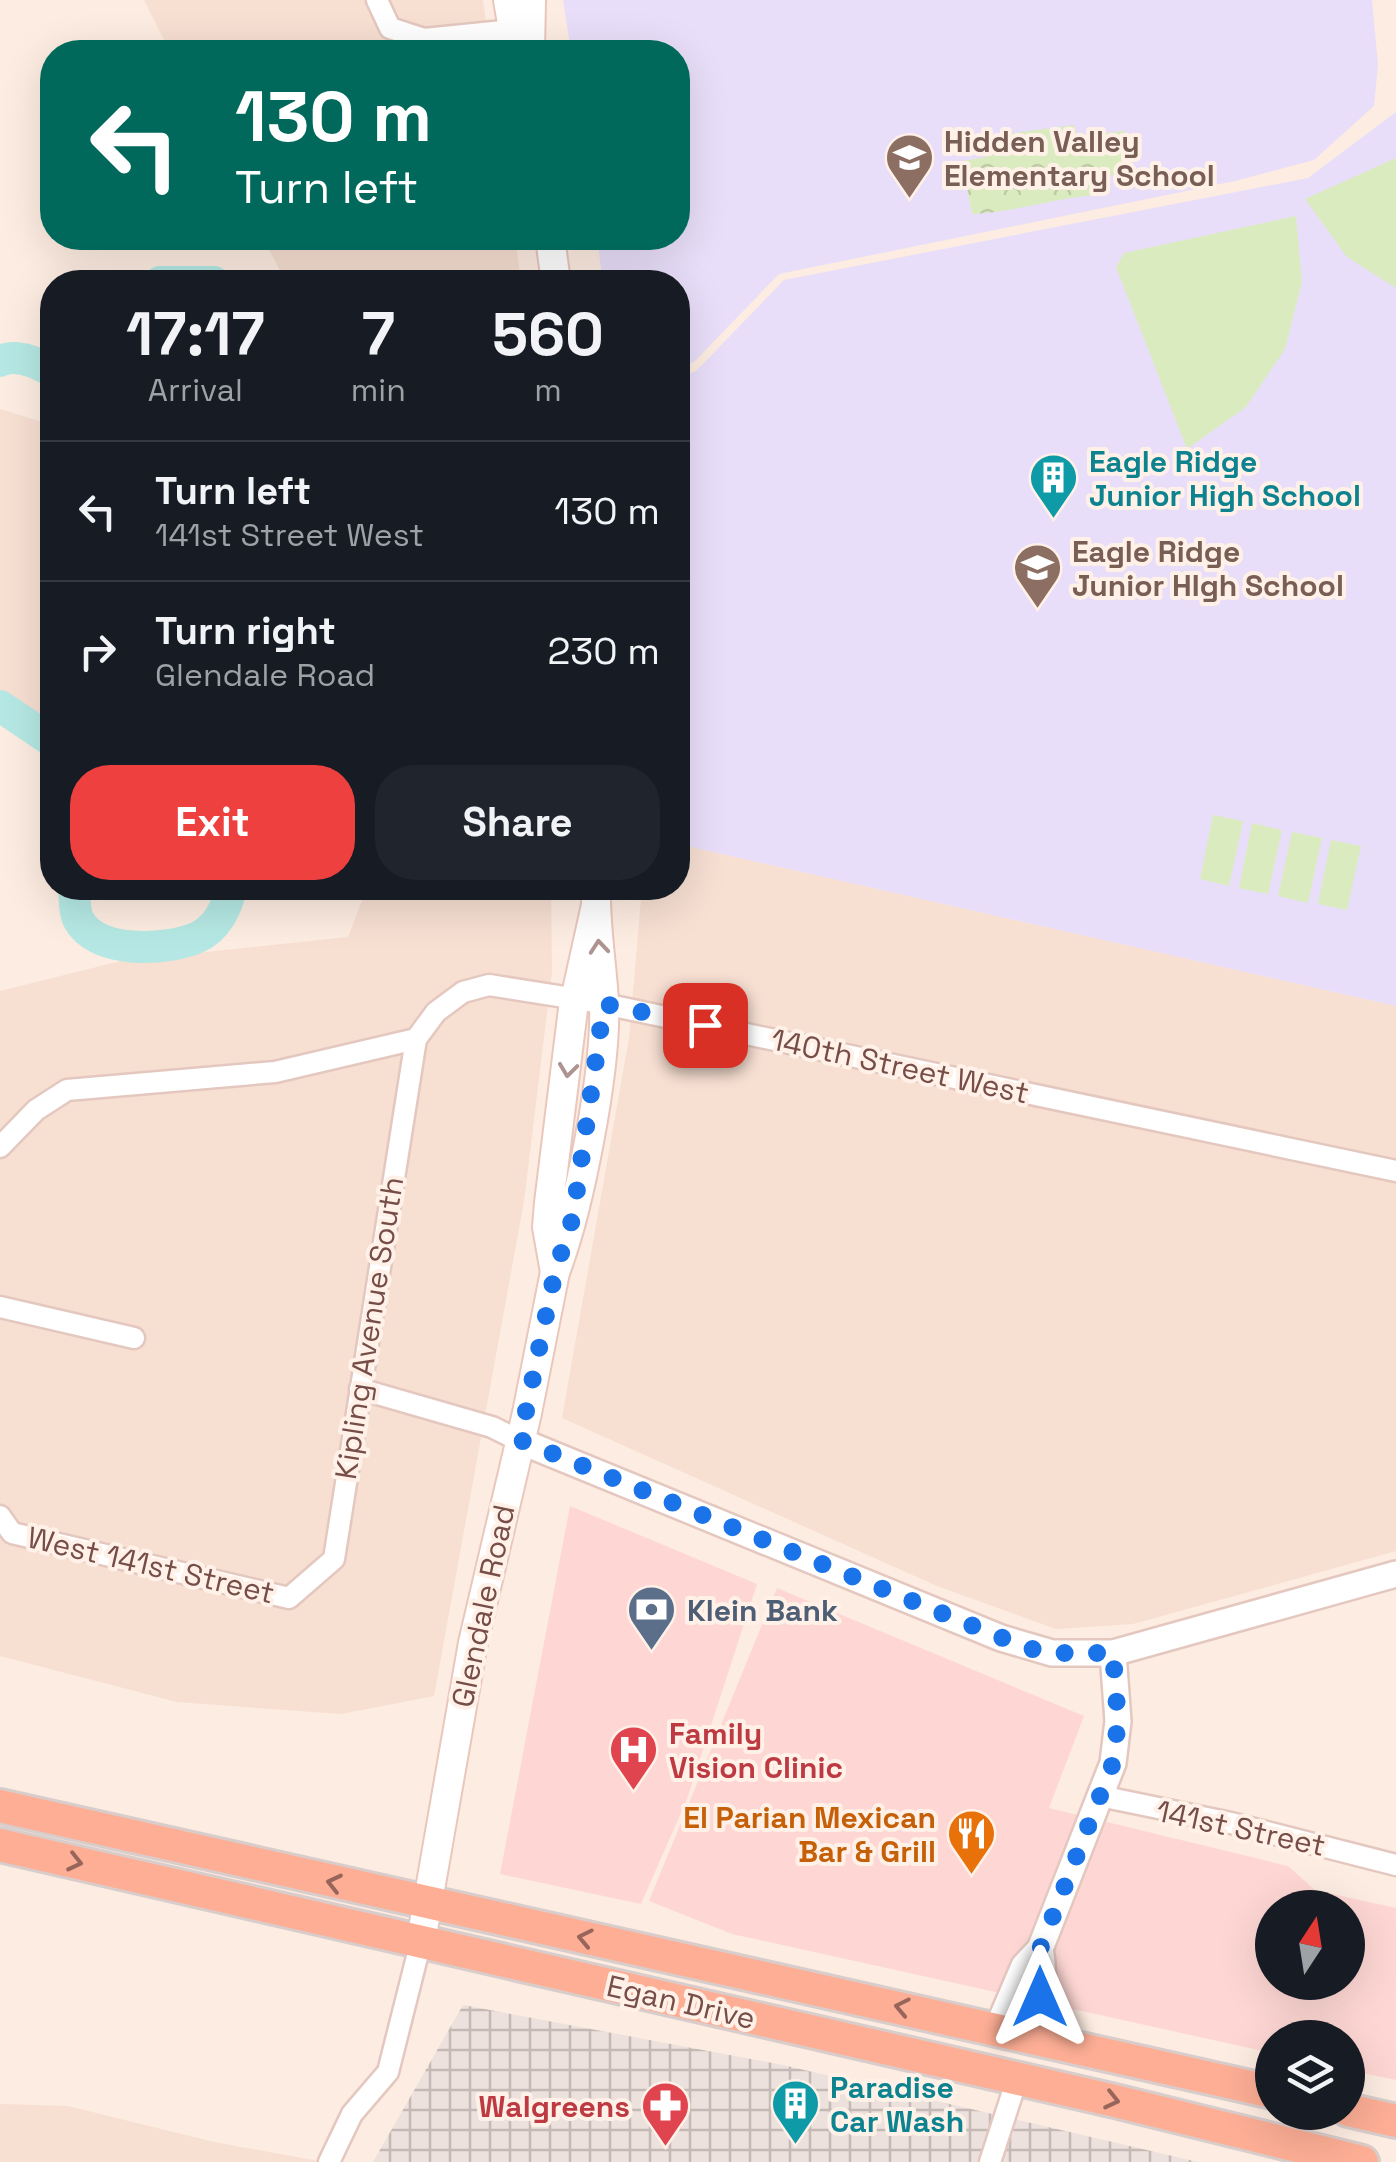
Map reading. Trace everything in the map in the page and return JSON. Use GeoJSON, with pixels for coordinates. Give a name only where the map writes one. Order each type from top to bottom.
{"type":"FeatureCollection","features":[{"type":"Feature","properties":{"kind":"highway","name":"Egan Drive"},"geometry":{"type":"LineString","coordinates":[[0,1806],[1012,2031],[1255,2091]]}},
{"type":"Feature","properties":{"kind":"highway","name":"Egan Drive"},"geometry":{"type":"LineString","coordinates":[[0,1845],[1362,2162]]}},
{"type":"Feature","properties":{"kind":"highway"},"geometry":{"type":"LineString","coordinates":[[695,2006],[975,2047],[1007,2046],[1012,2031]]}},
{"type":"Feature","properties":{"kind":"highway"},"geometry":{"type":"LineString","coordinates":[[1017,2079],[1027,2065],[1039,2061],[1255,2093]]}},
{"type":"Feature","properties":{"kind":"highway"},"geometry":{"type":"LineString","coordinates":[[1365,2114],[1396,2121]]}},
{"type":"Feature","properties":{"kind":"main road"},"geometry":{"type":"LineString","coordinates":[[508,0],[522,40]]}},
{"type":"Feature","properties":{"kind":"main road"},"geometry":{"type":"LineString","coordinates":[[522,40],[532,0]]}},
{"type":"Feature","properties":{"kind":"main road","name":"Glendale Road"},"geometry":{"type":"LineString","coordinates":[[555,1272],[548,1215],[575,998],[595,900]]}},
{"type":"Feature","properties":{"kind":"main road","name":"Glendale Road"},"geometry":{"type":"LineString","coordinates":[[422,1941],[476,1624],[555,1272],[573,1217],[604,1004],[596,900]]}},
{"type":"Feature","properties":{"kind":"street"},"geometry":{"type":"LineString","coordinates":[[377,0],[390,28],[424,39],[473,40]]}},
{"type":"Feature","properties":{"kind":"street","name":"140th Street West"},"geometry":{"type":"LineString","coordinates":[[416,1039],[436,1012],[463,992],[489,985],[575,998],[1396,1171]]}},
{"type":"Feature","properties":{"kind":"street"},"geometry":{"type":"LineString","coordinates":[[0,1148],[36,1110],[66,1090],[274,1072],[416,1039]]}},
{"type":"Feature","properties":{"kind":"street","name":"Kipling Avenue South"},"geometry":{"type":"LineString","coordinates":[[289,1598],[334,1559],[416,1039]]}},
{"type":"Feature","properties":{"kind":"street"},"geometry":{"type":"LineString","coordinates":[[0,1307],[134,1338]]}},
{"type":"Feature","properties":{"kind":"street"},"geometry":{"type":"LineString","coordinates":[[360,1389],[492,1428],[1027,1648],[1052,1653],[1113,1653],[1396,1574]]}},
{"type":"Feature","properties":{"kind":"street","name":"West 141st Street"},"geometry":{"type":"LineString","coordinates":[[6,1524],[289,1598]]}},
{"type":"Feature","properties":{"kind":"street"},"geometry":{"type":"LineString","coordinates":[[1012,2031],[1036,2018],[1045,1972],[1040,1949],[1117,1744],[1113,1653]]}},
{"type":"Feature","properties":{"kind":"street","name":"141st Street"},"geometry":{"type":"LineString","coordinates":[[1100,1796],[1391,1859]]}},
{"type":"Feature","properties":{"kind":"street"},"geometry":{"type":"LineString","coordinates":[[330,2162],[352,2114],[388,2072],[422,1941]]}},
{"type":"Feature","properties":{"kind":"street"},"geometry":{"type":"LineString","coordinates":[[990,2162],[1017,2079]]}},
{"type":"Feature","properties":{"kind":"shaded area"},"geometry":{"type":"Polygon","coordinates":[[[144,0],[483,0],[488,40],[164,40],[144,0]]]}},
{"type":"Feature","properties":{"kind":"shaded area","name":"Hidden Valley Elementary School"},"geometry":{"type":"Polygon","coordinates":[[[563,0],[1372,0],[1378,65],[1374,106],[1314,160],[1235,181],[779,274],[690,364],[690,270],[601,270],[599,250],[690,250],[690,40],[569,40],[563,0]]]}},
{"type":"Feature","properties":{"kind":"shaded area","name":"Eagle Ridge Junior HIgh School"},"geometry":{"type":"Polygon","coordinates":[[[1396,112],[1396,1006],[690,847],[690,373],[784,280],[1308,178],[1396,112]]]}},
{"type":"Feature","properties":{"kind":"shaded area"},"geometry":{"type":"Polygon","coordinates":[[[269,250],[517,250],[519,270],[280,270],[269,250]]]}},
{"type":"Feature","properties":{"kind":"shaded area"},"geometry":{"type":"Polygon","coordinates":[[[0,409],[40,421],[40,724],[0,695],[0,409]]]}},
{"type":"Feature","properties":{"kind":"shaded area"},"geometry":{"type":"Polygon","coordinates":[[[690,847],[1396,1006],[1396,1551],[1133,1624],[1056,1629],[937,1586],[562,1418],[629,1038],[641,900],[690,900],[690,847]]]}},
{"type":"Feature","properties":{"kind":"shaded area"},"geometry":{"type":"Polygon","coordinates":[[[362,900],[551,900],[552,972],[524,1201],[434,1696],[341,1714],[177,1702],[0,1656],[0,991],[121,961],[348,937],[362,900]]]}},
{"type":"Feature","properties":{"kind":"shaded area"},"geometry":{"type":"Polygon","coordinates":[[[570,1506],[757,1584],[687,1799],[641,1904],[500,1874],[570,1506]]]}},
{"type":"Feature","properties":{"kind":"shaded area"},"geometry":{"type":"Polygon","coordinates":[[[777,1588],[1084,1716],[1049,1808],[1288,1866],[1315,1890],[1255,1890],[1255,2000],[1365,2000],[1365,1901],[1396,1908],[1396,2080],[1365,2074],[1365,2020],[1255,2020],[1255,2049],[732,1934],[649,1901],[777,1588]]]}},
{"type":"Feature","properties":{"kind":"shaded area"},"geometry":{"type":"Polygon","coordinates":[[[463,2005],[783,2065],[1198,2162],[373,2162],[463,2005]]]}},
{"type":"Feature","properties":{"kind":"shaded area"},"geometry":{"type":"Polygon","coordinates":[[[0,2104],[68,2106],[214,2142],[324,2162],[0,2162],[0,2104]]]}},
{"type":"Feature","properties":{"kind":"green space"},"geometry":{"type":"Polygon","coordinates":[[[1074,125],[1078,136],[1125,131],[1130,169],[1113,174],[1094,195],[972,214],[962,161],[986,157],[985,137],[1074,125]]]}},
{"type":"Feature","properties":{"kind":"green space"},"geometry":{"type":"Polygon","coordinates":[[[1396,158],[1396,288],[1347,257],[1305,199],[1396,158]]]}},
{"type":"Feature","properties":{"kind":"green space"},"geometry":{"type":"Polygon","coordinates":[[[1296,216],[1302,282],[1285,349],[1246,407],[1187,449],[1116,267],[1124,253],[1296,216]]]}},
{"type":"Feature","properties":{"kind":"green space"},"geometry":{"type":"Polygon","coordinates":[[[1213,815],[1243,821],[1229,886],[1200,879],[1213,815]]]}},
{"type":"Feature","properties":{"kind":"green space"},"geometry":{"type":"Polygon","coordinates":[[[1252,823],[1282,830],[1268,894],[1239,888],[1252,823]]]}},
{"type":"Feature","properties":{"kind":"green space"},"geometry":{"type":"Polygon","coordinates":[[[1292,832],[1322,838],[1308,903],[1278,896],[1292,832]]]}},
{"type":"Feature","properties":{"kind":"green space"},"geometry":{"type":"Polygon","coordinates":[[[1331,840],[1361,846],[1347,910],[1318,904],[1331,840]]]}},
{"type":"Feature","properties":{"kind":"waterway"},"geometry":{"type":"LineString","coordinates":[[0,361],[20,359],[40,365]]}},
{"type":"Feature","properties":{"kind":"waterway"},"geometry":{"type":"LineString","coordinates":[[0,706],[40,733]]}},
{"type":"Feature","properties":{"kind":"waterway"},"geometry":{"type":"LineString","coordinates":[[75,900],[78,919],[100,939],[149,947],[203,934],[220,917],[228,900]]}},
{"type":"Feature","properties":{"kind":"place","name":"Hidden Valley Elementary School"},"geometry":{"type":"Point","coordinates":[909,200]}},
{"type":"Feature","properties":{"kind":"place","name":"Eagle Ridge Junior High School"},"geometry":{"type":"Point","coordinates":[1054,520]}},
{"type":"Feature","properties":{"kind":"place","name":"Eagle Ridge Junior HIgh School"},"geometry":{"type":"Point","coordinates":[1037,610]}},
{"type":"Feature","properties":{"kind":"place","name":"Klein Bank"},"geometry":{"type":"Point","coordinates":[652,1652]}},
{"type":"Feature","properties":{"kind":"place","name":"Family Vision Clinic"},"geometry":{"type":"Point","coordinates":[634,1792]}},
{"type":"Feature","properties":{"kind":"place","name":"El Parian Mexican Bar & Grill"},"geometry":{"type":"Point","coordinates":[971,1876]}},
{"type":"Feature","properties":{"kind":"place","name":"Paradise Car Wash"},"geometry":{"type":"Point","coordinates":[795,2146]}},
{"type":"Feature","properties":{"kind":"place","name":"Walgreens"},"geometry":{"type":"Point","coordinates":[665,2148]}},
{"type":"Feature","properties":{"kind":"route"},"geometry":{"type":"LineString","coordinates":[[705,1025],[604,1004],[600,1057],[573,1217],[555,1272],[520,1440],[546,1454],[1027,1648],[1052,1653],[1113,1653],[1118,1721],[1113,1763],[1040,1949],[1045,1972],[1040,1997]]}}]}
